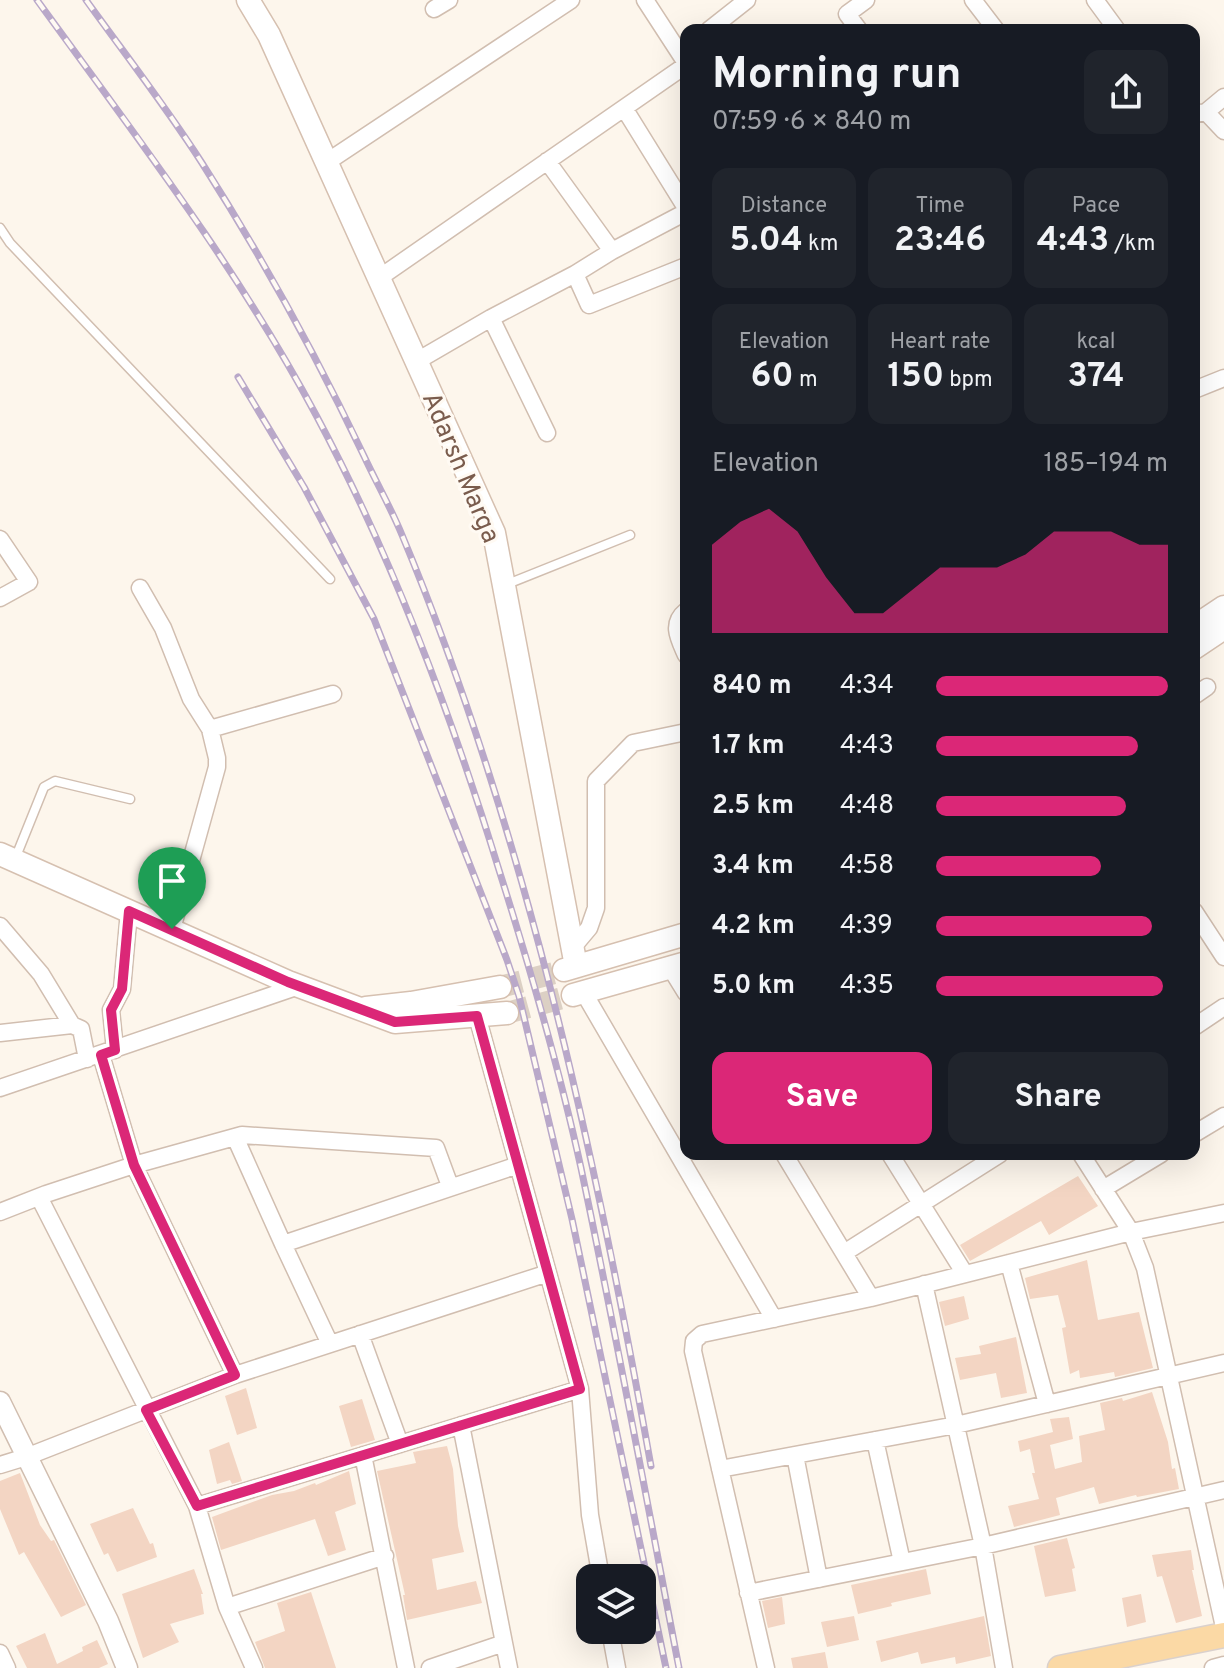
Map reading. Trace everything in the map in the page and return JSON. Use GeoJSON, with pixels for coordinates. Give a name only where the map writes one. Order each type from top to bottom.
{"type":"FeatureCollection","features":[{"type":"Feature","properties":{"kind":"main road","name":"Adarsh Marga"},"geometry":{"type":"LineString","coordinates":[[248,0],[269,35],[494,533],[570,961]]}},
{"type":"Feature","properties":{"kind":"main road"},"geometry":{"type":"LineString","coordinates":[[1200,623],[1224,607]]}},
{"type":"Feature","properties":{"kind":"main road"},"geometry":{"type":"LineString","coordinates":[[1200,644],[1224,628]]}},
{"type":"Feature","properties":{"kind":"main road"},"geometry":{"type":"LineString","coordinates":[[7,857],[299,986],[395,1022],[507,1013]]}},
{"type":"Feature","properties":{"kind":"main road"},"geometry":{"type":"LineString","coordinates":[[570,961],[680,935]]}},
{"type":"Feature","properties":{"kind":"main road"},"geometry":{"type":"LineString","coordinates":[[579,994],[678,965]]}},
{"type":"Feature","properties":{"kind":"main road"},"geometry":{"type":"LineString","coordinates":[[361,1008],[411,1003],[500,987]]}},
{"type":"Feature","properties":{"kind":"main road"},"geometry":{"type":"LineString","coordinates":[[1060,1668],[1221,1641]]}},
{"type":"Feature","properties":{"kind":"main road"},"geometry":{"type":"LineString","coordinates":[[1130,1668],[1221,1641]]}},
{"type":"Feature","properties":{"kind":"street"},"geometry":{"type":"LineString","coordinates":[[434,9],[449,0]]}},
{"type":"Feature","properties":{"kind":"street"},"geometry":{"type":"LineString","coordinates":[[327,162],[571,0]]}},
{"type":"Feature","properties":{"kind":"street"},"geometry":{"type":"LineString","coordinates":[[645,0],[680,51]]}},
{"type":"Feature","properties":{"kind":"street"},"geometry":{"type":"LineString","coordinates":[[717,24],[747,0]]}},
{"type":"Feature","properties":{"kind":"street"},"geometry":{"type":"LineString","coordinates":[[854,24],[847,14],[866,0]]}},
{"type":"Feature","properties":{"kind":"street"},"geometry":{"type":"LineString","coordinates":[[973,0],[991,24]]}},
{"type":"Feature","properties":{"kind":"street"},"geometry":{"type":"LineString","coordinates":[[1103,3],[1114,24]]}},
{"type":"Feature","properties":{"kind":"street"},"geometry":{"type":"LineString","coordinates":[[379,278],[624,108],[680,60]]}},
{"type":"Feature","properties":{"kind":"street"},"geometry":{"type":"LineString","coordinates":[[1224,97],[1200,113],[1224,131]]}},
{"type":"Feature","properties":{"kind":"street"},"geometry":{"type":"LineString","coordinates":[[624,108],[680,200]]}},
{"type":"Feature","properties":{"kind":"street"},"geometry":{"type":"LineString","coordinates":[[547,161],[612,251]]}},
{"type":"Feature","properties":{"kind":"street"},"geometry":{"type":"LineString","coordinates":[[417,361],[680,213]]}},
{"type":"Feature","properties":{"kind":"street"},"geometry":{"type":"LineString","coordinates":[[575,274],[589,305],[680,268]]}},
{"type":"Feature","properties":{"kind":"street"},"geometry":{"type":"LineString","coordinates":[[491,318],[547,433]]}},
{"type":"Feature","properties":{"kind":"street"},"geometry":{"type":"LineString","coordinates":[[1200,388],[1224,378]]}},
{"type":"Feature","properties":{"kind":"street"},"geometry":{"type":"LineString","coordinates":[[0,539],[29,582],[0,598]]}},
{"type":"Feature","properties":{"kind":"street"},"geometry":{"type":"LineString","coordinates":[[140,588],[163,628],[191,699],[210,729],[217,758],[172,929]]}},
{"type":"Feature","properties":{"kind":"street"},"geometry":{"type":"LineString","coordinates":[[680,616],[676,625],[680,642]]}},
{"type":"Feature","properties":{"kind":"street"},"geometry":{"type":"LineString","coordinates":[[210,729],[333,694]]}},
{"type":"Feature","properties":{"kind":"street"},"geometry":{"type":"LineString","coordinates":[[570,961],[589,928],[596,908],[596,781],[633,743],[680,733]]}},
{"type":"Feature","properties":{"kind":"street"},"geometry":{"type":"LineString","coordinates":[[101,1055],[111,1010],[122,989],[129,911]]}},
{"type":"Feature","properties":{"kind":"street"},"geometry":{"type":"LineString","coordinates":[[1200,920],[1224,957]]}},
{"type":"Feature","properties":{"kind":"street"},"geometry":{"type":"LineString","coordinates":[[0,926],[41,974],[72,1025]]}},
{"type":"Feature","properties":{"kind":"street"},"geometry":{"type":"LineString","coordinates":[[0,1088],[299,986]]}},
{"type":"Feature","properties":{"kind":"street"},"geometry":{"type":"LineString","coordinates":[[579,994],[774,1319]]}},
{"type":"Feature","properties":{"kind":"street"},"geometry":{"type":"LineString","coordinates":[[1200,1023],[1224,1007]]}},
{"type":"Feature","properties":{"kind":"street"},"geometry":{"type":"LineString","coordinates":[[477,1016],[580,1389],[590,1515],[599,1564]]}},
{"type":"Feature","properties":{"kind":"street"},"geometry":{"type":"LineString","coordinates":[[0,1033],[72,1025],[81,1029],[101,1055],[134,1165],[235,1375]]}},
{"type":"Feature","properties":{"kind":"street"},"geometry":{"type":"LineString","coordinates":[[1200,1130],[1224,1116]]}},
{"type":"Feature","properties":{"kind":"street"},"geometry":{"type":"LineString","coordinates":[[0,1212],[134,1165],[242,1135],[436,1148],[450,1186]]}},
{"type":"Feature","properties":{"kind":"street"},"geometry":{"type":"LineString","coordinates":[[235,1137],[330,1344]]}},
{"type":"Feature","properties":{"kind":"street"},"geometry":{"type":"LineString","coordinates":[[788,1160],[871,1298]]}},
{"type":"Feature","properties":{"kind":"street"},"geometry":{"type":"LineString","coordinates":[[894,1160],[965,1274]]}},
{"type":"Feature","properties":{"kind":"street"},"geometry":{"type":"LineString","coordinates":[[844,1253],[990,1160]]}},
{"type":"Feature","properties":{"kind":"street"},"geometry":{"type":"LineString","coordinates":[[1085,1160],[1131,1232],[1145,1268],[1195,1498],[1221,1641]]}},
{"type":"Feature","properties":{"kind":"street"},"geometry":{"type":"LineString","coordinates":[[1103,1189],[1151,1160]]}},
{"type":"Feature","properties":{"kind":"street"},"geometry":{"type":"LineString","coordinates":[[283,1244],[518,1165]]}},
{"type":"Feature","properties":{"kind":"street"},"geometry":{"type":"LineString","coordinates":[[39,1197],[197,1506],[227,1607],[254,1668]]}},
{"type":"Feature","properties":{"kind":"street"},"geometry":{"type":"LineString","coordinates":[[766,1668],[693,1351],[694,1341],[702,1334],[871,1298],[1131,1232],[1224,1213]]}},
{"type":"Feature","properties":{"kind":"street"},"geometry":{"type":"LineString","coordinates":[[1009,1263],[1047,1404]]}},
{"type":"Feature","properties":{"kind":"street"},"geometry":{"type":"LineString","coordinates":[[0,1465],[235,1375],[548,1273]]}},
{"type":"Feature","properties":{"kind":"street"},"geometry":{"type":"LineString","coordinates":[[924,1284],[983,1546],[1004,1668]]}},
{"type":"Feature","properties":{"kind":"street"},"geometry":{"type":"LineString","coordinates":[[360,1334],[400,1444]]}},
{"type":"Feature","properties":{"kind":"street"},"geometry":{"type":"LineString","coordinates":[[720,1469],[956,1425],[1224,1363]]}},
{"type":"Feature","properties":{"kind":"street"},"geometry":{"type":"LineString","coordinates":[[197,1506],[580,1389]]}},
{"type":"Feature","properties":{"kind":"street"},"geometry":{"type":"LineString","coordinates":[[0,1402],[108,1621],[127,1668]]}},
{"type":"Feature","properties":{"kind":"street"},"geometry":{"type":"LineString","coordinates":[[461,1425],[509,1668]]}},
{"type":"Feature","properties":{"kind":"street"},"geometry":{"type":"LineString","coordinates":[[875,1440],[902,1562]]}},
{"type":"Feature","properties":{"kind":"street"},"geometry":{"type":"LineString","coordinates":[[363,1455],[406,1668]]}},
{"type":"Feature","properties":{"kind":"street"},"geometry":{"type":"LineString","coordinates":[[795,1455],[819,1579]]}},
{"type":"Feature","properties":{"kind":"street"},"geometry":{"type":"LineString","coordinates":[[748,1593],[983,1546],[1224,1490]]}},
{"type":"Feature","properties":{"kind":"street"},"geometry":{"type":"LineString","coordinates":[[227,1607],[385,1556]]}},
{"type":"Feature","properties":{"kind":"street"},"geometry":{"type":"LineString","coordinates":[[430,1668],[504,1643]]}},
{"type":"Feature","properties":{"kind":"street"},"geometry":{"type":"LineString","coordinates":[[613,1644],[617,1668]]}},
{"type":"Feature","properties":{"kind":"street"},"geometry":{"type":"LineString","coordinates":[[0,1653],[7,1668]]}},
{"type":"Feature","properties":{"kind":"lane"},"geometry":{"type":"LineString","coordinates":[[0,228],[10,243],[330,579]]}},
{"type":"Feature","properties":{"kind":"lane"},"geometry":{"type":"LineString","coordinates":[[504,585],[630,535]]}},
{"type":"Feature","properties":{"kind":"lane"},"geometry":{"type":"LineString","coordinates":[[7,857],[44,787],[50,782],[130,799]]}},
{"type":"Feature","properties":{"kind":"building"},"geometry":{"type":"Polygon","coordinates":[[[1078,1176],[1098,1206],[1049,1235],[1041,1221],[970,1261],[960,1245],[1078,1176]]]}},
{"type":"Feature","properties":{"kind":"building"},"geometry":{"type":"Polygon","coordinates":[[[1087,1260],[1098,1320],[1139,1312],[1153,1368],[1115,1377],[1114,1372],[1080,1378],[1079,1370],[1070,1374],[1062,1328],[1066,1327],[1058,1295],[1030,1299],[1025,1278],[1087,1260]]]}},
{"type":"Feature","properties":{"kind":"building"},"geometry":{"type":"Polygon","coordinates":[[[964,1296],[969,1319],[945,1326],[939,1302],[964,1296]]]}},
{"type":"Feature","properties":{"kind":"building"},"geometry":{"type":"Polygon","coordinates":[[[1016,1337],[1027,1393],[1001,1398],[996,1373],[960,1380],[955,1358],[981,1354],[979,1346],[1016,1337]]]}},
{"type":"Feature","properties":{"kind":"building"},"geometry":{"type":"Polygon","coordinates":[[[246,1388],[257,1428],[237,1435],[225,1396],[246,1388]]]}},
{"type":"Feature","properties":{"kind":"building"},"geometry":{"type":"Polygon","coordinates":[[[1152,1392],[1179,1489],[1099,1504],[1094,1487],[1056,1498],[1060,1515],[1014,1527],[1008,1506],[1039,1499],[1030,1449],[1020,1452],[1018,1441],[1053,1432],[1050,1419],[1069,1417],[1073,1439],[1050,1445],[1055,1469],[1082,1462],[1079,1436],[1105,1430],[1100,1403],[1122,1398],[1123,1401],[1152,1392]]]}},
{"type":"Feature","properties":{"kind":"building"},"geometry":{"type":"Polygon","coordinates":[[[362,1399],[375,1440],[351,1447],[339,1406],[362,1399]]]}},
{"type":"Feature","properties":{"kind":"building"},"geometry":{"type":"Polygon","coordinates":[[[229,1442],[242,1481],[232,1484],[230,1480],[217,1484],[209,1450],[229,1442]]]}},
{"type":"Feature","properties":{"kind":"building"},"geometry":{"type":"Polygon","coordinates":[[[447,1446],[464,1552],[432,1559],[437,1590],[476,1581],[482,1603],[407,1620],[405,1595],[377,1471],[416,1463],[413,1452],[447,1446]]]}},
{"type":"Feature","properties":{"kind":"building"},"geometry":{"type":"Polygon","coordinates":[[[349,1471],[356,1504],[335,1512],[346,1550],[328,1556],[315,1519],[221,1550],[212,1517],[272,1495],[316,1485],[349,1471]]]}},
{"type":"Feature","properties":{"kind":"building"},"geometry":{"type":"Polygon","coordinates":[[[20,1473],[40,1525],[51,1541],[54,1540],[86,1605],[61,1617],[24,1552],[19,1555],[0,1509],[0,1481],[20,1473]]]}},
{"type":"Feature","properties":{"kind":"building"},"geometry":{"type":"Polygon","coordinates":[[[133,1508],[150,1544],[153,1543],[157,1557],[117,1572],[108,1553],[104,1555],[90,1524],[133,1508]]]}},
{"type":"Feature","properties":{"kind":"building"},"geometry":{"type":"Polygon","coordinates":[[[1067,1538],[1075,1568],[1072,1569],[1076,1591],[1045,1597],[1034,1546],[1067,1538]]]}},
{"type":"Feature","properties":{"kind":"building"},"geometry":{"type":"Polygon","coordinates":[[[1191,1550],[1202,1616],[1176,1623],[1162,1576],[1157,1577],[1152,1555],[1191,1550]]]}},
{"type":"Feature","properties":{"kind":"building"},"geometry":{"type":"Polygon","coordinates":[[[194,1569],[203,1594],[204,1614],[170,1624],[179,1642],[143,1658],[122,1594],[194,1569]]]}},
{"type":"Feature","properties":{"kind":"building"},"geometry":{"type":"Polygon","coordinates":[[[926,1569],[931,1594],[858,1614],[851,1585],[926,1569]]]}},
{"type":"Feature","properties":{"kind":"building"},"geometry":{"type":"Polygon","coordinates":[[[311,1592],[336,1668],[265,1668],[255,1642],[285,1631],[277,1603],[311,1592]]]}},
{"type":"Feature","properties":{"kind":"building"},"geometry":{"type":"Polygon","coordinates":[[[1141,1594],[1146,1622],[1127,1627],[1122,1598],[1141,1594]]]}},
{"type":"Feature","properties":{"kind":"building"},"geometry":{"type":"Polygon","coordinates":[[[782,1597],[785,1624],[768,1628],[762,1601],[782,1597]]]}},
{"type":"Feature","properties":{"kind":"building"},"geometry":{"type":"Polygon","coordinates":[[[854,1616],[859,1640],[827,1647],[821,1622],[854,1616]]]}},
{"type":"Feature","properties":{"kind":"building"},"geometry":{"type":"Polygon","coordinates":[[[984,1616],[991,1656],[956,1664],[955,1657],[921,1664],[918,1652],[881,1662],[876,1641],[984,1616]]]}},
{"type":"Feature","properties":{"kind":"building"},"geometry":{"type":"Polygon","coordinates":[[[45,1633],[57,1664],[97,1640],[108,1664],[99,1668],[27,1668],[16,1646],[45,1633]]]}},
{"type":"Feature","properties":{"kind":"building"},"geometry":{"type":"Polygon","coordinates":[[[825,1652],[828,1668],[793,1668],[791,1658],[825,1652]]]}},
{"type":"Feature","properties":{"kind":"tunnel"},"geometry":{"type":"LineString","coordinates":[[500,987],[562,971]]}},
{"type":"Feature","properties":{"kind":"tunnel"},"geometry":{"type":"LineString","coordinates":[[507,1013],[573,995]]}},
{"type":"Feature","properties":{"kind":"railway"},"geometry":{"type":"LineString","coordinates":[[37,0],[184,203],[285,360],[344,469],[370,525],[440,695],[481,811],[533,981],[563,1093],[607,1293],[679,1668]]}},
{"type":"Feature","properties":{"kind":"railway"},"geometry":{"type":"LineString","coordinates":[[86,0],[202,163],[288,307],[393,515],[446,647],[485,761],[552,993],[606,1230],[651,1466]]}},
{"type":"Feature","properties":{"kind":"railway"},"geometry":{"type":"LineString","coordinates":[[238,377],[304,487],[374,619],[519,996],[572,1219],[666,1668]]}},
{"type":"Feature","properties":{"kind":"route"},"geometry":{"type":"LineString","coordinates":[[129,911],[172,929],[288,982],[395,1022],[477,1016],[580,1389],[197,1506],[146,1410],[235,1375],[134,1165],[101,1055],[115,1050],[111,1010],[122,989],[129,911]]}}]}
